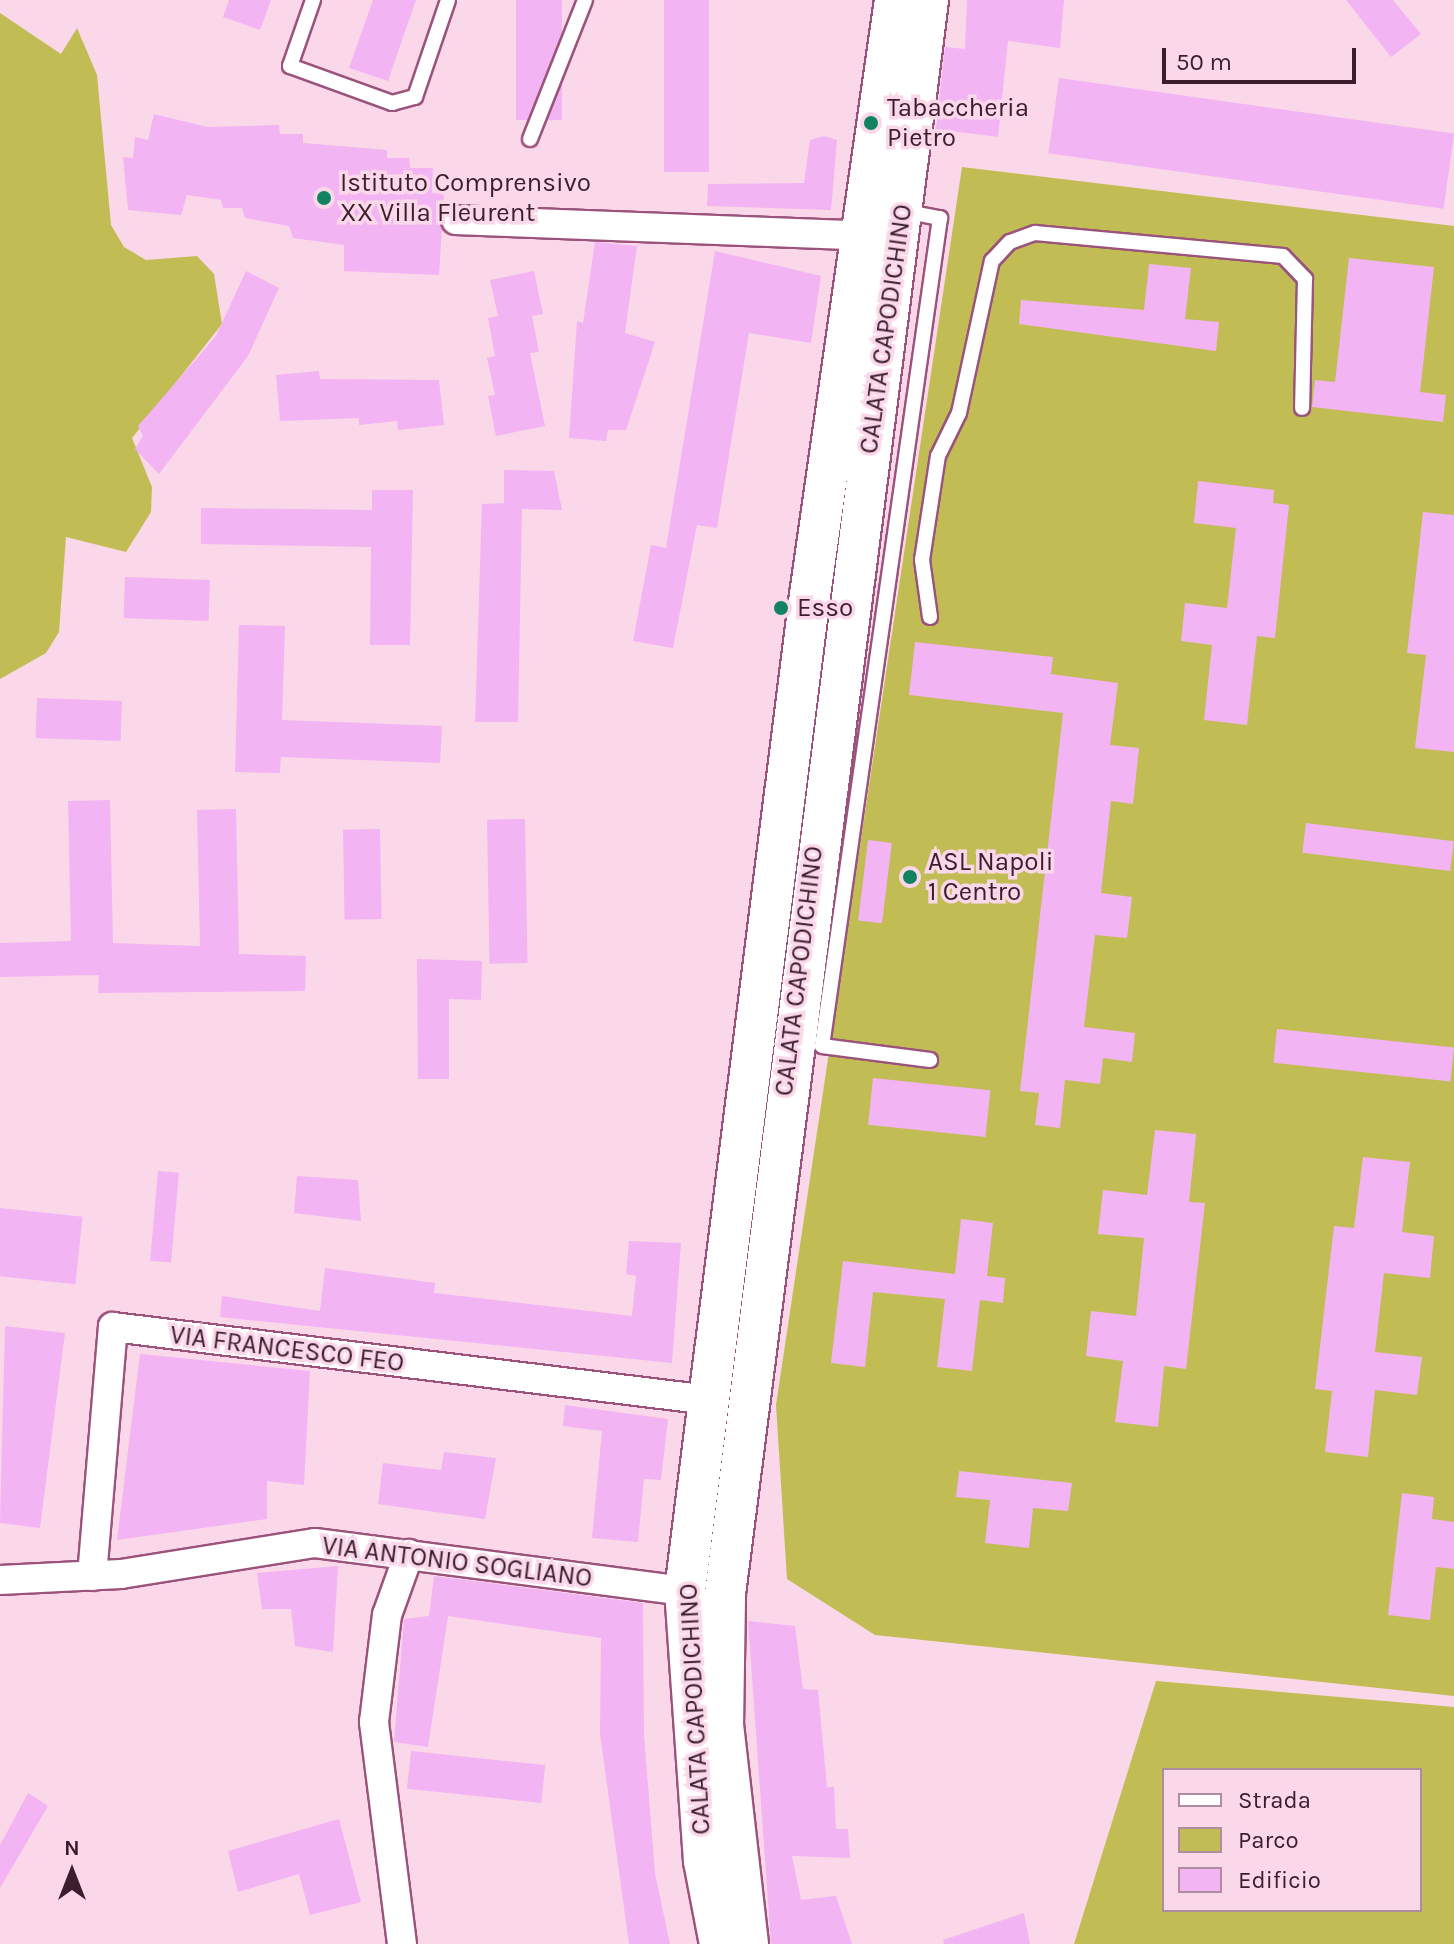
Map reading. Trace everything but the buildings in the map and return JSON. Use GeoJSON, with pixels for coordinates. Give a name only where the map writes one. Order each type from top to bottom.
{"type":"FeatureCollection","features":[{"type":"Feature","properties":{"kind":"main road","name":"CALATA CAPODICHINO"},"geometry":{"type":"LineString","coordinates":[[720,1944],[704,1861],[685,1591],[810,595],[890,229],[895,0]]}},
{"type":"Feature","properties":{"kind":"main road","name":"CALATA CAPODICHINO"},"geometry":{"type":"LineString","coordinates":[[748,1944],[723,1726],[725,1594],[765,1229],[890,229],[928,0]]}},
{"type":"Feature","properties":{"kind":"main road","name":"VIA ANTONIO SOGLIANO"},"geometry":{"type":"LineString","coordinates":[[685,1591],[725,1594]]}},
{"type":"Feature","properties":{"kind":"street","name":"CALATA CAPODICHINO"},"geometry":{"type":"LineString","coordinates":[[456,220],[890,229]]}},
{"type":"Feature","properties":{"kind":"street","name":"VIA FRANCESCO FEO"},"geometry":{"type":"LineString","coordinates":[[92,1576],[113,1327],[709,1400]]}},
{"type":"Feature","properties":{"kind":"street","name":"VIA ANTONIO SOGLIANO"},"geometry":{"type":"LineString","coordinates":[[0,1580],[92,1576],[315,1543],[685,1591]]}},
{"type":"Feature","properties":{"kind":"street"},"geometry":{"type":"LineString","coordinates":[[402,1944],[374,1722],[387,1615],[409,1554]]}},
{"type":"Feature","properties":{"kind":"lane"},"geometry":{"type":"LineString","coordinates":[[313,0],[290,66],[392,103],[415,97],[448,0]]}},
{"type":"Feature","properties":{"kind":"lane"},"geometry":{"type":"LineString","coordinates":[[530,139],[585,0]]}},
{"type":"Feature","properties":{"kind":"lane"},"geometry":{"type":"LineString","coordinates":[[890,229],[940,218],[822,1046],[930,1060]]}},
{"type":"Feature","properties":{"kind":"lane"},"geometry":{"type":"LineString","coordinates":[[930,617],[922,560],[938,456],[959,413],[992,261],[1010,242],[1035,233],[1283,256],[1305,279],[1302,408]]}},
{"type":"Feature","properties":{"kind":"green space"},"geometry":{"type":"Polygon","coordinates":[[[0,13],[61,54],[77,28],[97,75],[111,225],[124,247],[146,260],[197,256],[214,274],[222,324],[132,438],[152,487],[151,512],[126,552],[66,537],[59,632],[46,653],[0,679],[0,13]]]}},
{"type":"Feature","properties":{"kind":"green space"},"geometry":{"type":"Polygon","coordinates":[[[962,167],[1454,226],[1454,1696],[875,1635],[787,1579],[776,1405],[962,167]]]}},
{"type":"Feature","properties":{"kind":"green space"},"geometry":{"type":"Polygon","coordinates":[[[1156,1681],[1454,1707],[1454,1944],[1074,1944],[1156,1681]]]}},
{"type":"Feature","properties":{"kind":"place","name":"Tabaccheria Pietro"},"geometry":{"type":"Point","coordinates":[871,123]}},
{"type":"Feature","properties":{"kind":"place","name":"Istituto Comprensivo XX Villa Fleurent"},"geometry":{"type":"Point","coordinates":[324,198]}},
{"type":"Feature","properties":{"kind":"place","name":"Esso"},"geometry":{"type":"Point","coordinates":[781,608]}},
{"type":"Feature","properties":{"kind":"place","name":"ASL Napoli 1 Centro"},"geometry":{"type":"Point","coordinates":[910,877]}}]}
